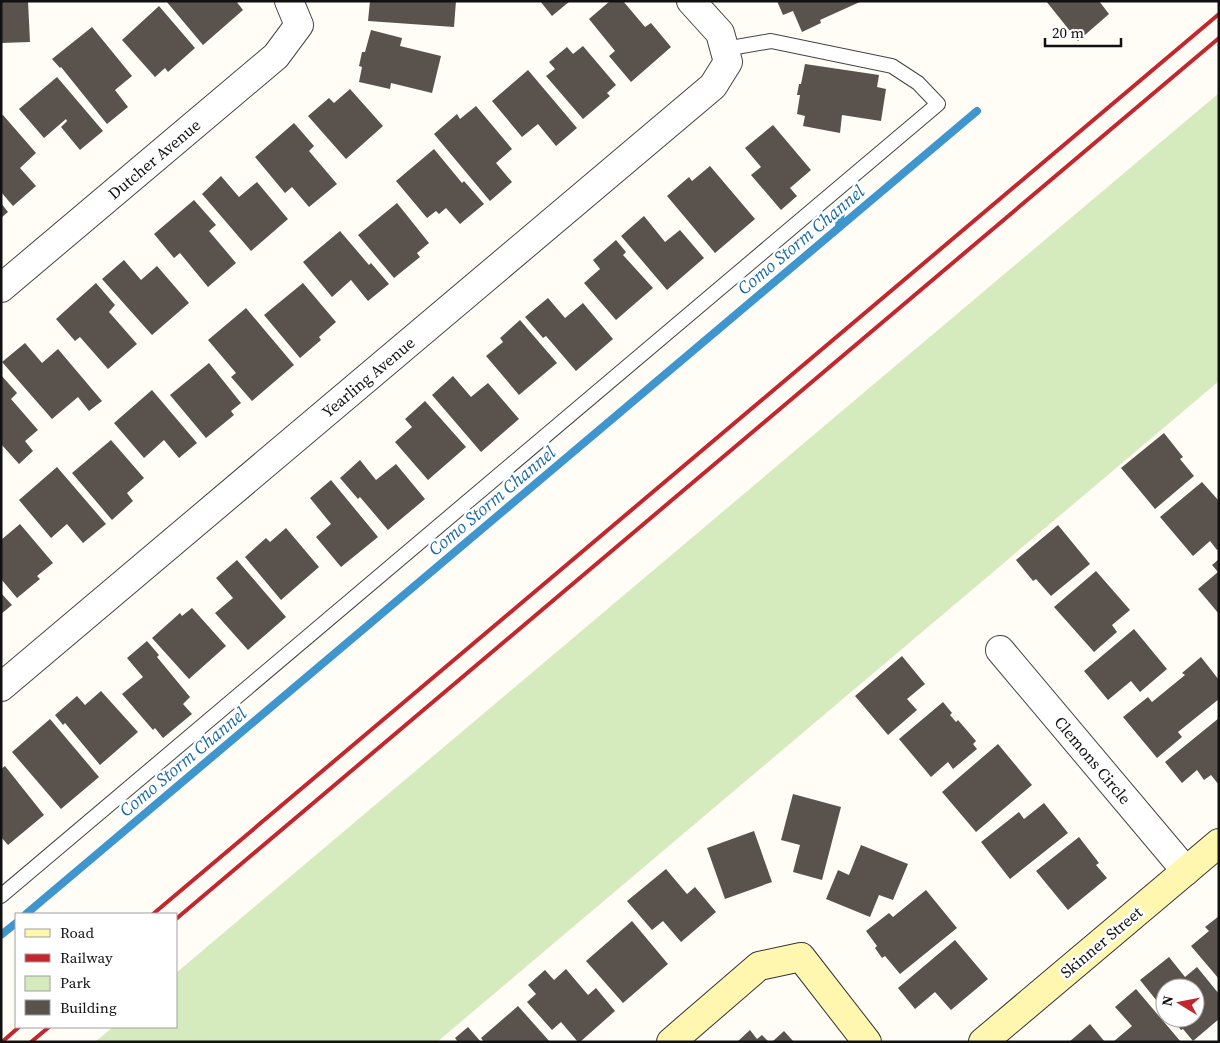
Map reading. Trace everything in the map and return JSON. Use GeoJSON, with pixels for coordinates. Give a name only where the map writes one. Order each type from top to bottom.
{"type":"FeatureCollection","features":[{"type":"Feature","properties":{"kind":"street"},"geometry":{"type":"LineString","coordinates":[[691,1],[720,33],[727,56]]}},
{"type":"Feature","properties":{"kind":"street","name":"Dutcher Avenue"},"geometry":{"type":"LineString","coordinates":[[1,288],[276,56],[294,13]]}},
{"type":"Feature","properties":{"kind":"street","name":"Yearling Avenue"},"geometry":{"type":"LineString","coordinates":[[1,687],[713,86],[727,56]]}},
{"type":"Feature","properties":{"kind":"street","name":"Clemons Circle"},"geometry":{"type":"LineString","coordinates":[[1000,650],[1186,871]]}},
{"type":"Feature","properties":{"kind":"street","name":"Skinner Street"},"geometry":{"type":"LineString","coordinates":[[983,1042],[1219,843]]}},
{"type":"Feature","properties":{"kind":"street"},"geometry":{"type":"LineString","coordinates":[[671,1042],[759,966],[802,957],[867,1042]]}},
{"type":"Feature","properties":{"kind":"lane"},"geometry":{"type":"LineString","coordinates":[[1,896],[938,104],[918,83],[892,66],[771,41],[727,56]]}},
{"type":"Feature","properties":{"kind":"green space"},"geometry":{"type":"Polygon","coordinates":[[[1219,93],[1219,381],[437,1042],[95,1042],[112,1028],[178,1028],[178,971],[1219,93]]]}},
{"type":"Feature","properties":{"kind":"building"},"geometry":{"type":"Polygon","coordinates":[[[1,1],[28,1],[30,42],[1,43],[1,1]]]}},
{"type":"Feature","properties":{"kind":"building"},"geometry":{"type":"Polygon","coordinates":[[[166,1],[236,1],[243,10],[203,45],[166,1]]]}},
{"type":"Feature","properties":{"kind":"building"},"geometry":{"type":"Polygon","coordinates":[[[370,1],[456,1],[454,27],[368,21],[370,1]]]}},
{"type":"Feature","properties":{"kind":"building"},"geometry":{"type":"Polygon","coordinates":[[[540,1],[570,1],[552,16],[540,1]]]}},
{"type":"Feature","properties":{"kind":"building"},"geometry":{"type":"Polygon","coordinates":[[[610,1],[623,1],[645,27],[651,23],[671,47],[631,82],[609,56],[615,51],[589,19],[610,1]]]}},
{"type":"Feature","properties":{"kind":"building"},"geometry":{"type":"Polygon","coordinates":[[[777,1],[862,1],[820,20],[821,23],[802,32],[793,11],[783,15],[777,1]]]}},
{"type":"Feature","properties":{"kind":"building"},"geometry":{"type":"Polygon","coordinates":[[[1046,1],[1099,1],[1109,14],[1078,41],[1046,1]]]}},
{"type":"Feature","properties":{"kind":"building"},"geometry":{"type":"Polygon","coordinates":[[[159,6],[195,48],[168,72],[165,68],[155,77],[122,40],[159,6]]]}},
{"type":"Feature","properties":{"kind":"building"},"geometry":{"type":"Polygon","coordinates":[[[92,27],[132,76],[115,90],[128,107],[107,124],[61,67],[52,59],[92,27]]]}},
{"type":"Feature","properties":{"kind":"building"},"geometry":{"type":"Polygon","coordinates":[[[371,30],[402,38],[400,46],[441,56],[432,93],[391,83],[390,89],[359,82],[362,67],[359,66],[362,52],[365,52],[371,30]]]}},
{"type":"Feature","properties":{"kind":"building"},"geometry":{"type":"Polygon","coordinates":[[[583,46],[616,85],[607,93],[610,96],[583,119],[546,76],[555,69],[549,62],[567,47],[573,54],[583,46]]]}},
{"type":"Feature","properties":{"kind":"building"},"geometry":{"type":"Polygon","coordinates":[[[805,64],[879,75],[877,87],[886,89],[881,121],[842,115],[840,133],[803,126],[805,116],[797,114],[800,95],[797,95],[805,64]]]}},
{"type":"Feature","properties":{"kind":"building"},"geometry":{"type":"Polygon","coordinates":[[[528,70],[577,128],[556,146],[538,124],[522,137],[492,101],[528,70]]]}},
{"type":"Feature","properties":{"kind":"building"},"geometry":{"type":"Polygon","coordinates":[[[57,77],[103,131],[80,150],[61,127],[67,121],[66,119],[44,138],[19,109],[57,77]]]}},
{"type":"Feature","properties":{"kind":"building"},"geometry":{"type":"Polygon","coordinates":[[[350,89],[383,126],[346,159],[308,116],[329,98],[334,103],[350,89]]]}},
{"type":"Feature","properties":{"kind":"building"},"geometry":{"type":"Polygon","coordinates":[[[476,106],[512,149],[496,163],[512,182],[490,201],[434,134],[457,114],[460,119],[476,106]]]}},
{"type":"Feature","properties":{"kind":"building"},"geometry":{"type":"Polygon","coordinates":[[[3,115],[36,153],[20,168],[36,186],[13,206],[1,192],[1,116],[3,115]]]}},
{"type":"Feature","properties":{"kind":"building"},"geometry":{"type":"Polygon","coordinates":[[[294,123],[314,146],[309,151],[337,184],[309,207],[292,187],[285,193],[255,157],[294,123]]]}},
{"type":"Feature","properties":{"kind":"building"},"geometry":{"type":"Polygon","coordinates":[[[773,125],[811,170],[790,188],[797,196],[781,210],[751,175],[761,167],[745,148],[773,125]]]}},
{"type":"Feature","properties":{"kind":"building"},"geometry":{"type":"Polygon","coordinates":[[[434,149],[462,183],[464,181],[484,204],[460,224],[446,208],[439,214],[436,211],[427,218],[396,181],[434,149]]]}},
{"type":"Feature","properties":{"kind":"building"},"geometry":{"type":"Polygon","coordinates":[[[710,166],[755,219],[715,253],[667,196],[689,177],[692,181],[710,166]]]}},
{"type":"Feature","properties":{"kind":"building"},"geometry":{"type":"Polygon","coordinates":[[[221,176],[239,197],[257,182],[288,219],[251,251],[202,194],[221,176]]]}},
{"type":"Feature","properties":{"kind":"building"},"geometry":{"type":"Polygon","coordinates":[[[194,200],[216,225],[209,231],[236,263],[208,287],[180,253],[174,258],[154,234],[194,200]]]}},
{"type":"Feature","properties":{"kind":"building"},"geometry":{"type":"Polygon","coordinates":[[[1,203],[8,212],[1,218],[1,203]]]}},
{"type":"Feature","properties":{"kind":"building"},"geometry":{"type":"Polygon","coordinates":[[[397,203],[429,243],[417,253],[420,257],[394,278],[358,235],[397,203]]]}},
{"type":"Feature","properties":{"kind":"building"},"geometry":{"type":"Polygon","coordinates":[[[644,216],[665,242],[680,230],[704,258],[667,290],[621,236],[644,216]]]}},
{"type":"Feature","properties":{"kind":"building"},"geometry":{"type":"Polygon","coordinates":[[[340,231],[369,265],[371,263],[389,284],[368,301],[351,280],[332,297],[303,262],[340,231]]]}},
{"type":"Feature","properties":{"kind":"building"},"geometry":{"type":"Polygon","coordinates":[[[616,240],[626,252],[623,255],[653,288],[616,320],[584,283],[600,269],[593,260],[616,240]]]}},
{"type":"Feature","properties":{"kind":"building"},"geometry":{"type":"Polygon","coordinates":[[[124,260],[141,280],[157,266],[189,303],[152,335],[102,279],[124,260]]]}},
{"type":"Feature","properties":{"kind":"building"},"geometry":{"type":"Polygon","coordinates":[[[96,283],[115,305],[109,312],[137,344],[108,369],[80,337],[75,341],[56,319],[96,283]]]}},
{"type":"Feature","properties":{"kind":"building"},"geometry":{"type":"Polygon","coordinates":[[[303,283],[336,322],[319,337],[321,340],[300,358],[264,315],[303,283]]]}},
{"type":"Feature","properties":{"kind":"building"},"geometry":{"type":"Polygon","coordinates":[[[548,298],[565,318],[583,303],[613,339],[576,371],[546,336],[543,338],[525,317],[548,298]]]}},
{"type":"Feature","properties":{"kind":"building"},"geometry":{"type":"Polygon","coordinates":[[[246,308],[294,365],[252,401],[231,377],[236,373],[208,340],[246,308]]]}},
{"type":"Feature","properties":{"kind":"building"},"geometry":{"type":"Polygon","coordinates":[[[520,320],[557,363],[519,395],[486,356],[503,342],[500,338],[520,320]]]}},
{"type":"Feature","properties":{"kind":"building"},"geometry":{"type":"Polygon","coordinates":[[[25,343],[42,363],[58,349],[102,401],[89,411],[78,397],[52,419],[2,362],[25,343]]]}},
{"type":"Feature","properties":{"kind":"building"},"geometry":{"type":"Polygon","coordinates":[[[209,363],[241,403],[231,411],[234,415],[206,438],[170,395],[209,363]]]}},
{"type":"Feature","properties":{"kind":"building"},"geometry":{"type":"Polygon","coordinates":[[[1,375],[17,393],[11,399],[38,430],[25,441],[33,451],[19,464],[1,444],[1,375]]]}},
{"type":"Feature","properties":{"kind":"building"},"geometry":{"type":"Polygon","coordinates":[[[453,376],[471,397],[488,383],[519,419],[481,452],[432,395],[453,376]]]}},
{"type":"Feature","properties":{"kind":"building"},"geometry":{"type":"Polygon","coordinates":[[[152,390],[197,443],[179,458],[164,440],[144,458],[114,423],[152,390]]]}},
{"type":"Feature","properties":{"kind":"building"},"geometry":{"type":"Polygon","coordinates":[[[425,401],[466,447],[428,480],[395,442],[412,427],[405,419],[425,401]]]}},
{"type":"Feature","properties":{"kind":"building"},"geometry":{"type":"Polygon","coordinates":[[[1164,433],[1183,457],[1180,459],[1194,476],[1155,509],[1121,468],[1164,433]]]}},
{"type":"Feature","properties":{"kind":"building"},"geometry":{"type":"Polygon","coordinates":[[[111,440],[144,478],[127,493],[133,501],[112,520],[72,473],[111,440]]]}},
{"type":"Feature","properties":{"kind":"building"},"geometry":{"type":"Polygon","coordinates":[[[360,460],[376,480],[396,464],[425,499],[388,530],[360,497],[358,499],[340,478],[360,460]]]}},
{"type":"Feature","properties":{"kind":"building"},"geometry":{"type":"Polygon","coordinates":[[[57,467],[106,524],[83,543],[67,524],[51,538],[19,500],[57,467]]]}},
{"type":"Feature","properties":{"kind":"building"},"geometry":{"type":"Polygon","coordinates":[[[331,480],[378,537],[341,567],[316,537],[331,524],[310,498],[331,480]]]}},
{"type":"Feature","properties":{"kind":"building"},"geometry":{"type":"Polygon","coordinates":[[[1202,482],[1219,501],[1219,549],[1217,550],[1210,541],[1193,556],[1160,517],[1202,482]]]}},
{"type":"Feature","properties":{"kind":"building"},"geometry":{"type":"Polygon","coordinates":[[[20,524],[53,563],[37,576],[40,579],[17,598],[1,579],[1,540],[20,524]]]}},
{"type":"Feature","properties":{"kind":"building"},"geometry":{"type":"Polygon","coordinates":[[[1058,525],[1090,564],[1051,596],[1036,579],[1033,581],[1016,560],[1058,525]]]}},
{"type":"Feature","properties":{"kind":"building"},"geometry":{"type":"Polygon","coordinates":[[[286,528],[319,567],[281,600],[245,557],[266,538],[270,542],[286,528]]]}},
{"type":"Feature","properties":{"kind":"building"},"geometry":{"type":"Polygon","coordinates":[[[1219,559],[1219,614],[1198,589],[1218,572],[1212,565],[1219,559]]]}},
{"type":"Feature","properties":{"kind":"building"},"geometry":{"type":"Polygon","coordinates":[[[237,560],[286,617],[248,650],[215,613],[233,598],[216,578],[237,560]]]}},
{"type":"Feature","properties":{"kind":"building"},"geometry":{"type":"Polygon","coordinates":[[[1096,571],[1130,610],[1112,625],[1117,632],[1094,652],[1054,607],[1096,571]]]}},
{"type":"Feature","properties":{"kind":"building"},"geometry":{"type":"Polygon","coordinates":[[[1,593],[12,605],[1,614],[1,593]]]}},
{"type":"Feature","properties":{"kind":"building"},"geometry":{"type":"Polygon","coordinates":[[[192,608],[226,646],[189,679],[152,638],[180,613],[182,616],[192,608]]]}},
{"type":"Feature","properties":{"kind":"building"},"geometry":{"type":"Polygon","coordinates":[[[1134,629],[1167,669],[1140,692],[1131,681],[1108,700],[1084,671],[1134,629]]]}},
{"type":"Feature","properties":{"kind":"building"},"geometry":{"type":"Polygon","coordinates":[[[147,641],[159,655],[157,657],[190,697],[183,704],[192,714],[163,738],[155,728],[153,730],[122,694],[143,677],[127,658],[147,641]]]}},
{"type":"Feature","properties":{"kind":"building"},"geometry":{"type":"Polygon","coordinates":[[[902,656],[925,684],[907,699],[917,710],[888,735],[855,696],[902,656]]]}},
{"type":"Feature","properties":{"kind":"building"},"geometry":{"type":"Polygon","coordinates":[[[1201,657],[1219,680],[1219,699],[1178,732],[1182,737],[1157,758],[1123,717],[1148,697],[1152,702],[1185,675],[1182,673],[1201,657]]]}},
{"type":"Feature","properties":{"kind":"building"},"geometry":{"type":"Polygon","coordinates":[[[101,691],[138,732],[100,765],[65,723],[63,725],[55,715],[77,696],[85,705],[101,691]]]}},
{"type":"Feature","properties":{"kind":"building"},"geometry":{"type":"Polygon","coordinates":[[[943,702],[952,713],[950,715],[956,722],[958,720],[976,741],[973,744],[977,749],[953,769],[948,762],[931,777],[899,739],[943,702]]]}},
{"type":"Feature","properties":{"kind":"building"},"geometry":{"type":"Polygon","coordinates":[[[1219,718],[1219,785],[1211,775],[1204,780],[1197,770],[1182,783],[1165,762],[1219,718]]]}},
{"type":"Feature","properties":{"kind":"building"},"geometry":{"type":"Polygon","coordinates":[[[50,719],[99,777],[61,809],[12,752],[50,719]]]}},
{"type":"Feature","properties":{"kind":"building"},"geometry":{"type":"Polygon","coordinates":[[[998,744],[1032,785],[976,832],[942,792],[998,744]]]}},
{"type":"Feature","properties":{"kind":"building"},"geometry":{"type":"Polygon","coordinates":[[[5,766],[44,815],[8,845],[1,837],[1,769],[5,766]]]}},
{"type":"Feature","properties":{"kind":"building"},"geometry":{"type":"Polygon","coordinates":[[[793,794],[841,807],[822,880],[793,872],[800,845],[781,840],[793,794]]]}},
{"type":"Feature","properties":{"kind":"building"},"geometry":{"type":"Polygon","coordinates":[[[1044,803],[1068,833],[1010,879],[981,842],[1019,812],[1024,819],[1044,803]]]}},
{"type":"Feature","properties":{"kind":"building"},"geometry":{"type":"Polygon","coordinates":[[[754,831],[772,882],[725,899],[707,848],[754,831]]]}},
{"type":"Feature","properties":{"kind":"building"},"geometry":{"type":"Polygon","coordinates":[[[1079,837],[1099,863],[1096,865],[1107,878],[1068,910],[1036,871],[1079,837]]]}},
{"type":"Feature","properties":{"kind":"building"},"geometry":{"type":"Polygon","coordinates":[[[861,845],[908,864],[893,900],[879,895],[870,917],[826,899],[838,870],[849,875],[861,845]]]}},
{"type":"Feature","properties":{"kind":"building"},"geometry":{"type":"Polygon","coordinates":[[[666,869],[687,894],[695,887],[716,912],[681,942],[663,921],[652,930],[627,901],[666,869]]]}},
{"type":"Feature","properties":{"kind":"building"},"geometry":{"type":"Polygon","coordinates":[[[926,890],[957,928],[900,974],[885,956],[882,958],[875,948],[877,946],[866,931],[889,913],[893,917],[926,890]]]}},
{"type":"Feature","properties":{"kind":"building"},"geometry":{"type":"Polygon","coordinates":[[[1219,916],[1219,979],[1191,946],[1209,931],[1205,927],[1219,916]]]}},
{"type":"Feature","properties":{"kind":"building"},"geometry":{"type":"Polygon","coordinates":[[[632,921],[668,964],[623,1003],[586,961],[632,921]]]}},
{"type":"Feature","properties":{"kind":"building"},"geometry":{"type":"Polygon","coordinates":[[[955,940],[988,979],[951,1010],[935,992],[915,1009],[898,988],[955,940]]]}},
{"type":"Feature","properties":{"kind":"building"},"geometry":{"type":"Polygon","coordinates":[[[1169,957],[1185,977],[1197,967],[1219,994],[1219,1019],[1193,1041],[1183,1029],[1179,1028],[1205,1028],[1205,978],[1155,978],[1155,999],[1140,980],[1169,957]]]}},
{"type":"Feature","properties":{"kind":"building"},"geometry":{"type":"Polygon","coordinates":[[[566,969],[588,995],[596,988],[615,1011],[580,1042],[561,1022],[552,1030],[527,1002],[536,994],[528,985],[545,970],[554,980],[566,969]]]}},
{"type":"Feature","properties":{"kind":"building"},"geometry":{"type":"Polygon","coordinates":[[[1136,989],[1155,1011],[1155,1028],[1169,1028],[1181,1042],[1113,1042],[1132,1026],[1115,1007],[1136,989]]]}},
{"type":"Feature","properties":{"kind":"building"},"geometry":{"type":"Polygon","coordinates":[[[518,1006],[550,1042],[484,1042],[481,1038],[518,1006]]]}},
{"type":"Feature","properties":{"kind":"building"},"geometry":{"type":"Polygon","coordinates":[[[1090,1024],[1105,1042],[1069,1042],[1090,1024]]]}},
{"type":"Feature","properties":{"kind":"building"},"geometry":{"type":"Polygon","coordinates":[[[468,1027],[481,1042],[458,1042],[455,1038],[468,1027]]]}},
{"type":"Feature","properties":{"kind":"building"},"geometry":{"type":"Polygon","coordinates":[[[750,1030],[757,1039],[762,1035],[769,1042],[737,1042],[750,1030]]]}},
{"type":"Feature","properties":{"kind":"building"},"geometry":{"type":"Polygon","coordinates":[[[784,1031],[794,1042],[772,1042],[784,1031]]]}},
{"type":"Feature","properties":{"kind":"waterway","name":"Como Storm Channel"},"geometry":{"type":"LineString","coordinates":[[27,913],[977,111]]}},
{"type":"Feature","properties":{"kind":"waterway"},"geometry":{"type":"LineString","coordinates":[[839,227],[842,204]]}},
{"type":"Feature","properties":{"kind":"waterway","name":"Como Storm Channel"},"geometry":{"type":"LineString","coordinates":[[1,935],[15,924]]}},
{"type":"Feature","properties":{"kind":"railway"},"geometry":{"type":"LineString","coordinates":[[154,913],[1219,14]]}},
{"type":"Feature","properties":{"kind":"railway"},"geometry":{"type":"LineString","coordinates":[[178,917],[1219,38]]}},
{"type":"Feature","properties":{"kind":"railway"},"geometry":{"type":"LineString","coordinates":[[2,1042],[18,1028]]}},
{"type":"Feature","properties":{"kind":"railway"},"geometry":{"type":"LineString","coordinates":[[31,1042],[48,1028]]}}]}
